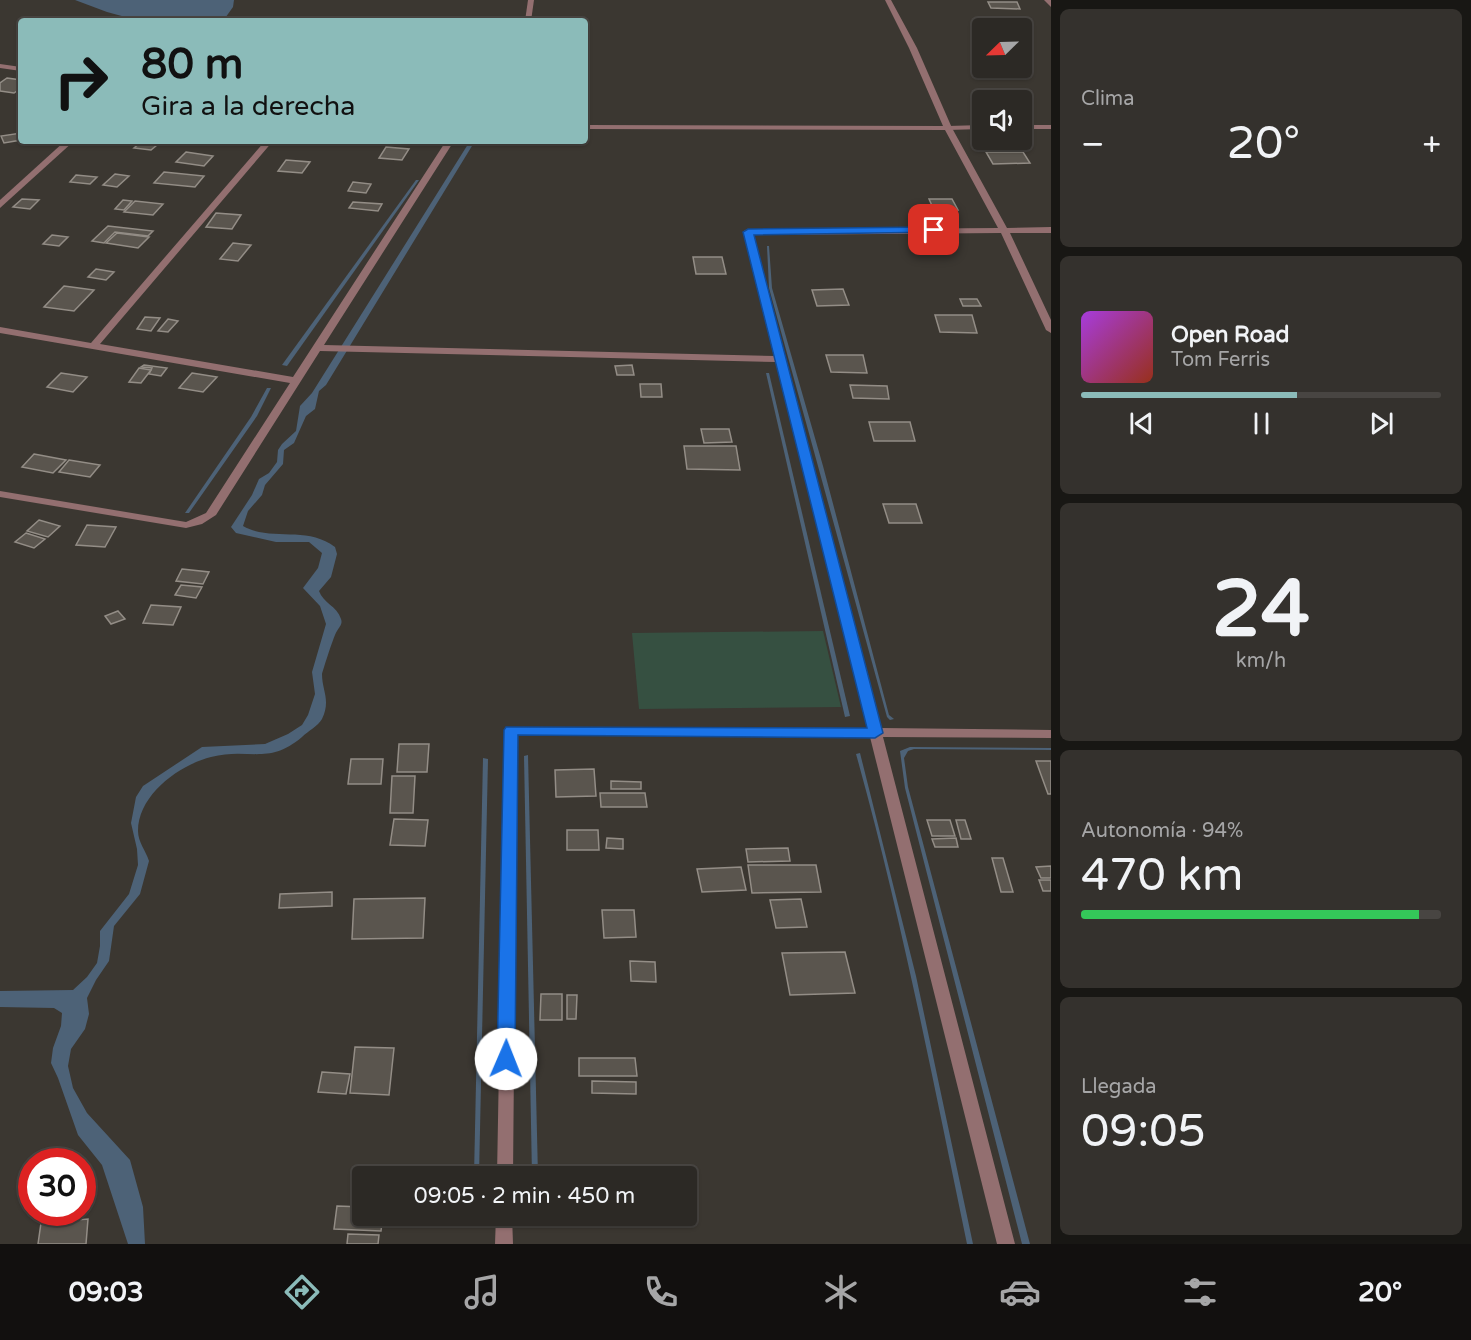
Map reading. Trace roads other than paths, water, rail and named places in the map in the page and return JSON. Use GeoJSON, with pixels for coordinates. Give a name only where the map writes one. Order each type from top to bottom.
{"type":"FeatureCollection","features":[{"type":"Feature","properties":{"kind":"street"},"geometry":{"type":"LineString","coordinates":[[528,18],[531,0]]}},
{"type":"Feature","properties":{"kind":"street"},"geometry":{"type":"LineString","coordinates":[[888,0],[914,48],[948,128],[1004,230],[1051,330]]}},
{"type":"Feature","properties":{"kind":"street"},"geometry":{"type":"LineString","coordinates":[[1047,0],[1051,5]]}},
{"type":"Feature","properties":{"kind":"street"},"geometry":{"type":"LineString","coordinates":[[0,66],[18,69]]}},
{"type":"Feature","properties":{"kind":"street"},"geometry":{"type":"LineString","coordinates":[[588,126],[972,127]]}},
{"type":"Feature","properties":{"kind":"street"},"geometry":{"type":"LineString","coordinates":[[1032,127],[1051,127]]}},
{"type":"Feature","properties":{"kind":"street"},"geometry":{"type":"LineString","coordinates":[[0,205],[67,144]]}},
{"type":"Feature","properties":{"kind":"street"},"geometry":{"type":"LineString","coordinates":[[92,347],[266,144]]}},
{"type":"Feature","properties":{"kind":"street"},"geometry":{"type":"LineString","coordinates":[[0,494],[186,525],[198,522],[210,515],[448,144]]}},
{"type":"Feature","properties":{"kind":"street"},"geometry":{"type":"LineString","coordinates":[[1006,1244],[748,232],[1051,230]]}},
{"type":"Feature","properties":{"kind":"street"},"geometry":{"type":"LineString","coordinates":[[0,330],[297,381]]}},
{"type":"Feature","properties":{"kind":"street"},"geometry":{"type":"LineString","coordinates":[[318,348],[780,359]]}},
{"type":"Feature","properties":{"kind":"street"},"geometry":{"type":"LineString","coordinates":[[505,1166],[511,730],[1051,734]]}},
{"type":"Feature","properties":{"kind":"street"},"geometry":{"type":"LineString","coordinates":[[504,1226],[504,1244]]}},
{"type":"Feature","properties":{"kind":"water"},"geometry":{"type":"Polygon","coordinates":[[[75,0],[234,0],[233,7],[225,18],[129,18],[75,0]]]}},
{"type":"Feature","properties":{"kind":"water"},"geometry":{"type":"Polygon","coordinates":[[[468,144],[473,144],[326,385],[319,391],[315,409],[306,416],[294,443],[284,450],[283,464],[265,485],[262,495],[248,511],[243,526],[265,533],[313,537],[324,540],[335,547],[337,554],[331,577],[319,591],[339,615],[341,621],[322,674],[326,706],[322,719],[290,746],[279,751],[258,754],[224,754],[186,767],[162,784],[145,805],[140,818],[138,835],[149,861],[140,894],[114,926],[109,961],[87,998],[89,1014],[85,1029],[71,1049],[68,1066],[73,1088],[87,1113],[130,1160],[143,1207],[145,1244],[128,1244],[102,1165],[96,1158],[96,1148],[88,1148],[78,1135],[51,1063],[53,1048],[61,1026],[62,1013],[54,1008],[0,1007],[0,991],[73,990],[87,977],[97,963],[100,931],[129,894],[138,865],[131,823],[136,797],[143,786],[202,747],[265,744],[302,725],[308,715],[315,694],[312,672],[326,624],[320,606],[303,588],[318,568],[322,553],[309,542],[276,542],[236,533],[231,527],[252,495],[259,479],[269,473],[277,462],[278,450],[282,444],[296,431],[300,406],[312,393],[468,144]]]}},
{"type":"Feature","properties":{"kind":"water"},"geometry":{"type":"Polygon","coordinates":[[[416,180],[419,180],[287,366],[282,365],[416,180]]]}},
{"type":"Feature","properties":{"kind":"water"},"geometry":{"type":"Polygon","coordinates":[[[767,246],[769,246],[772,288],[823,466],[889,715],[894,719],[890,720],[887,717],[769,288],[767,246]]]}},
{"type":"Feature","properties":{"kind":"water"},"geometry":{"type":"Polygon","coordinates":[[[766,373],[769,373],[850,716],[845,717],[766,373]]]}},
{"type":"Feature","properties":{"kind":"water"},"geometry":{"type":"Polygon","coordinates":[[[267,388],[271,388],[257,416],[189,513],[185,513],[251,417],[267,388]]]}},
{"type":"Feature","properties":{"kind":"water"},"geometry":{"type":"Polygon","coordinates":[[[910,747],[1051,748],[1051,750],[914,749],[908,751],[904,758],[908,787],[1030,1244],[1022,1244],[905,788],[900,751],[910,747]]]}},
{"type":"Feature","properties":{"kind":"water"},"geometry":{"type":"Polygon","coordinates":[[[860,753],[916,976],[973,1244],[967,1244],[888,875],[856,754],[860,753]]]}},
{"type":"Feature","properties":{"kind":"water"},"geometry":{"type":"Polygon","coordinates":[[[528,755],[538,1166],[532,1166],[524,756],[528,755]]]}},
{"type":"Feature","properties":{"kind":"water"},"geometry":{"type":"Polygon","coordinates":[[[483,758],[488,759],[479,1166],[474,1166],[483,758]]]}}]}
